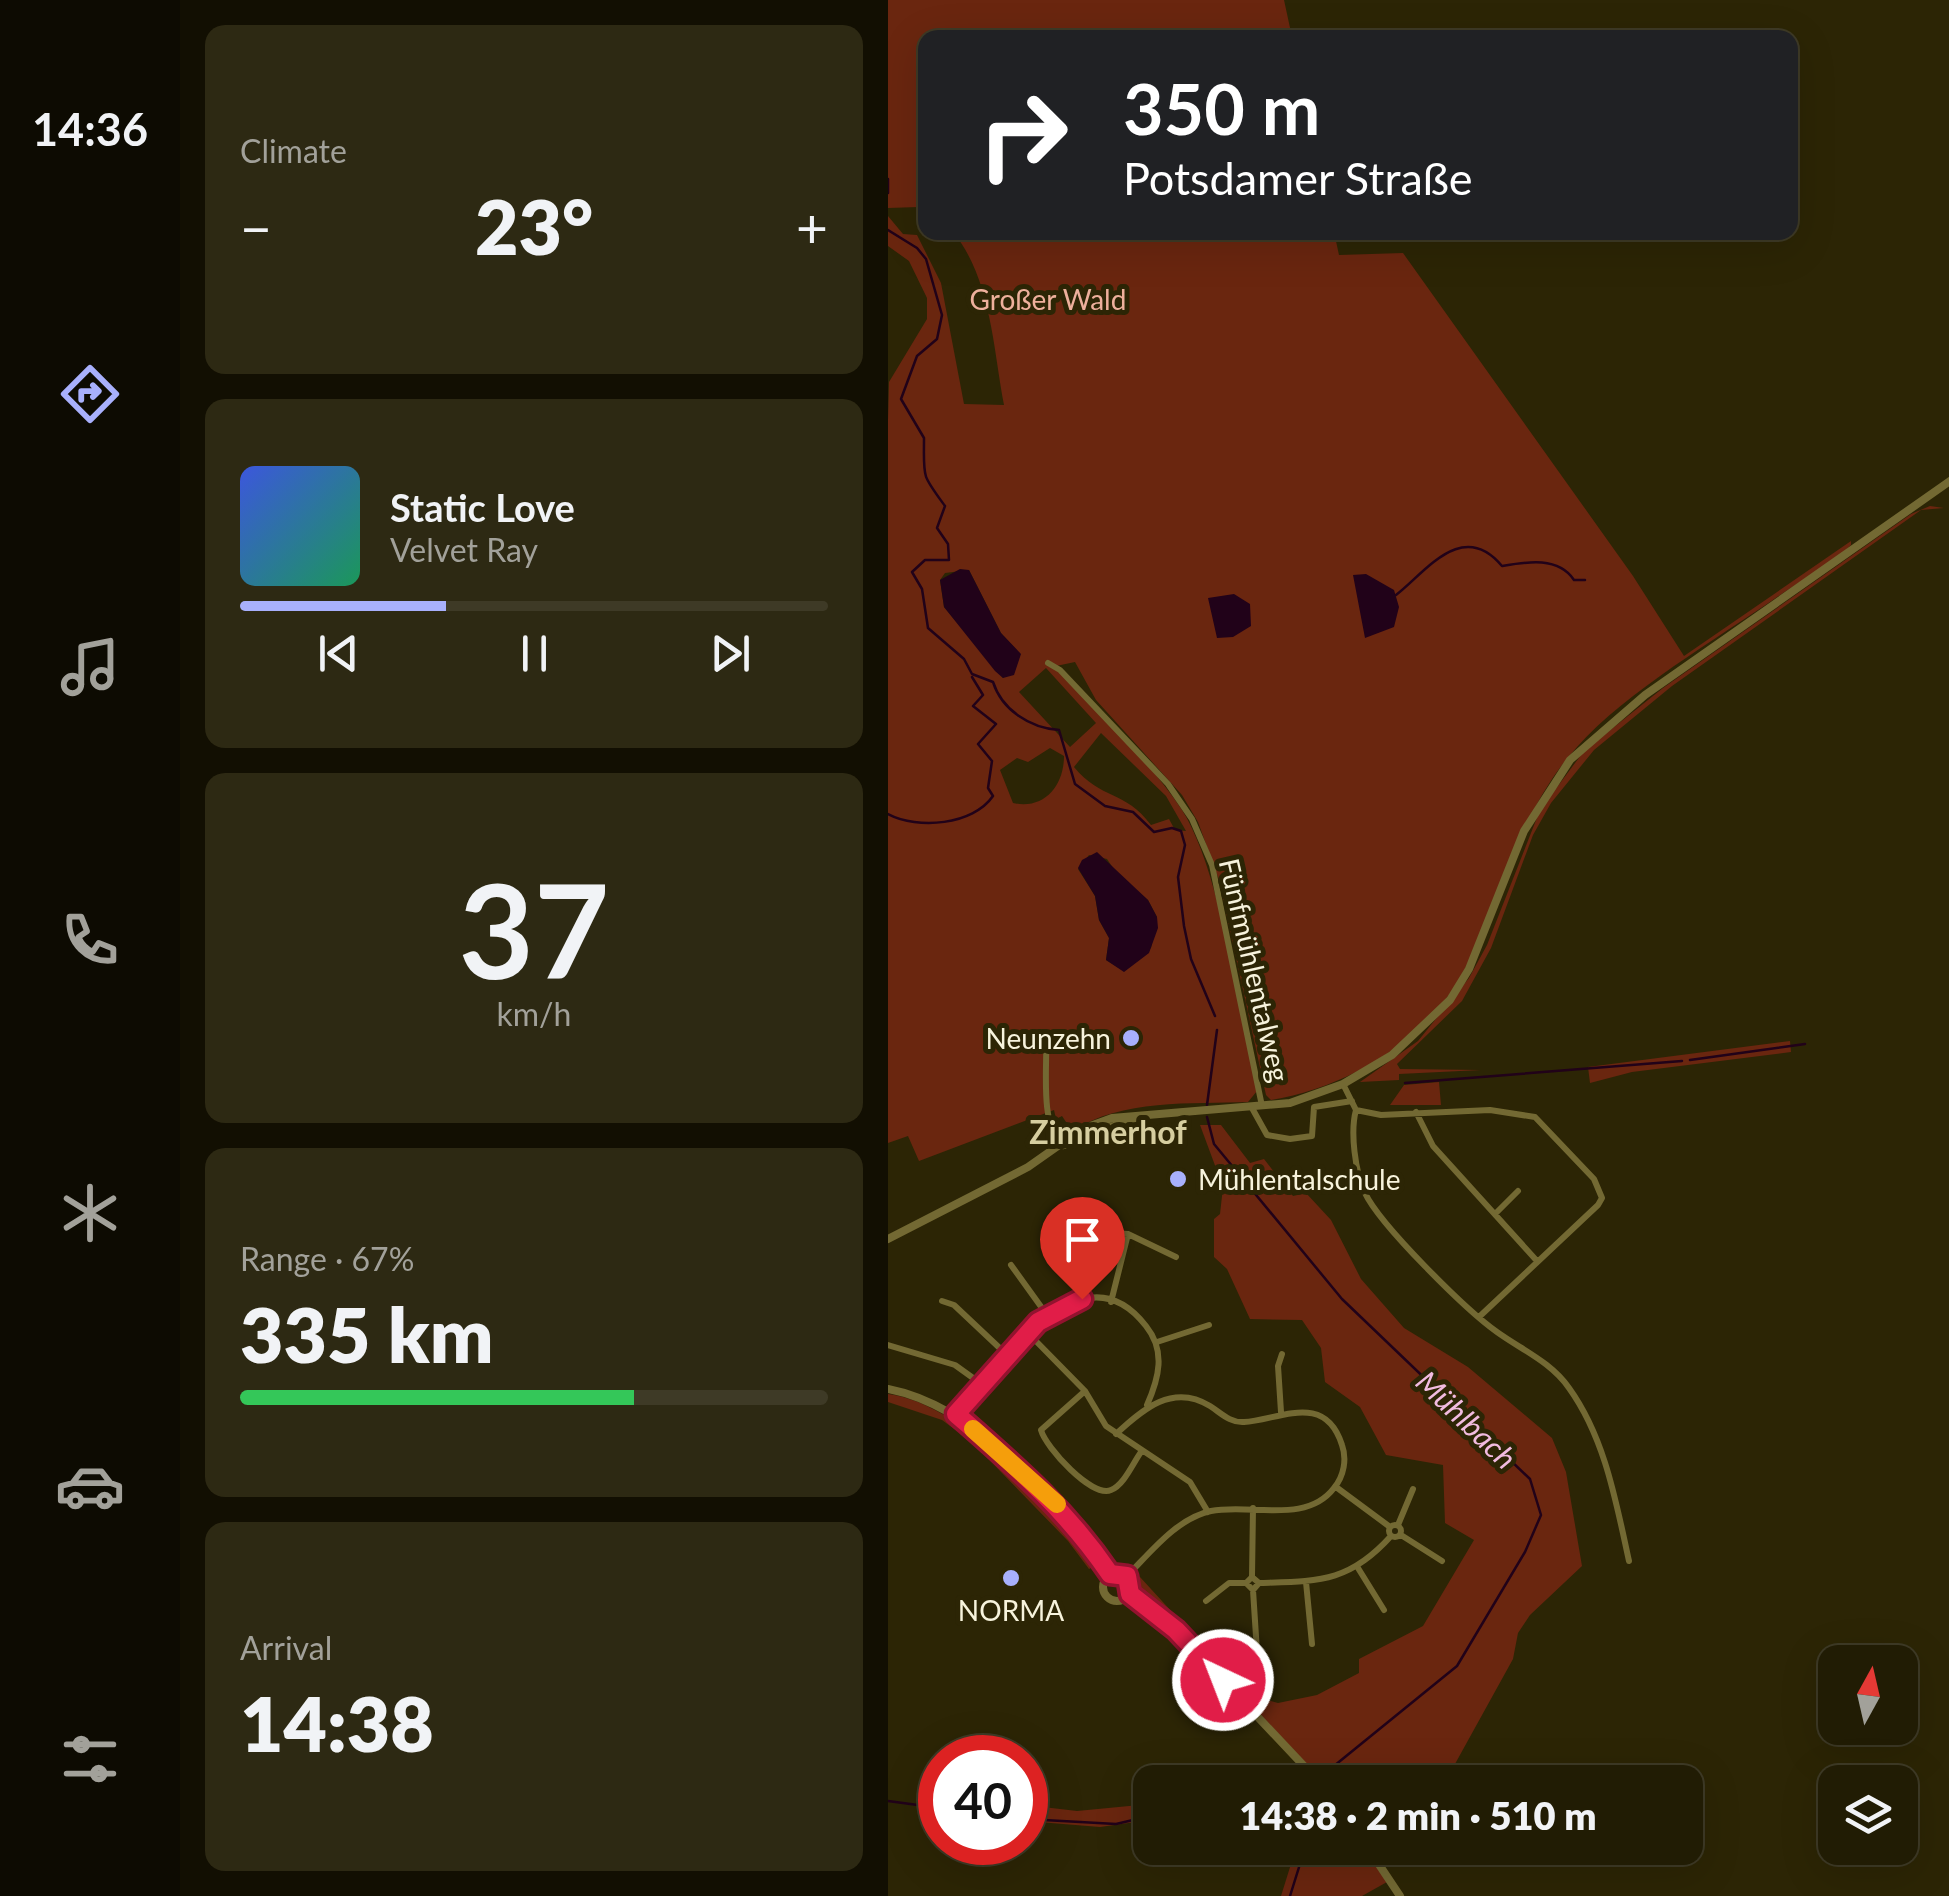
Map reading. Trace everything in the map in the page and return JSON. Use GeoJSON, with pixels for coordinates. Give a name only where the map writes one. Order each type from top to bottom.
{"type":"FeatureCollection","features":[{"type":"Feature","properties":{"kind":"street"},"geometry":{"type":"LineString","coordinates":[[888,1238],[1097,1124],[1149,1114],[1257,1108],[1343,1084],[1392,1055],[1450,1000],[1469,969],[1524,831],[1570,760],[1645,695],[1950,481]]}},
{"type":"Feature","properties":{"kind":"street","name":"Fünfmühlentalweg"},"geometry":{"type":"LineString","coordinates":[[1048,663],[1070,679],[1142,756],[1192,819],[1212,865],[1257,1108]]}},
{"type":"Feature","properties":{"kind":"street"},"geometry":{"type":"LineString","coordinates":[[1046,1034],[1052,1136],[1062,1145]]}},
{"type":"Feature","properties":{"kind":"street"},"geometry":{"type":"LineString","coordinates":[[1343,1084],[1356,1110],[1352,1123],[1364,1192],[1480,1317],[1544,1362],[1580,1405],[1604,1457],[1629,1561]]}},
{"type":"Feature","properties":{"kind":"street"},"geometry":{"type":"LineString","coordinates":[[1257,1108],[1267,1135],[1290,1139],[1312,1136],[1314,1107],[1352,1101]]}},
{"type":"Feature","properties":{"kind":"street"},"geometry":{"type":"LineString","coordinates":[[1356,1110],[1382,1115],[1490,1110],[1535,1117],[1594,1179],[1602,1198],[1598,1205],[1480,1317]]}},
{"type":"Feature","properties":{"kind":"street"},"geometry":{"type":"LineString","coordinates":[[1416,1112],[1433,1146],[1536,1261]]}},
{"type":"Feature","properties":{"kind":"street"},"geometry":{"type":"LineString","coordinates":[[1494,1214],[1518,1191]]}},
{"type":"Feature","properties":{"kind":"street"},"geometry":{"type":"LineString","coordinates":[[1068,1230],[1128,1234],[1176,1257]]}},
{"type":"Feature","properties":{"kind":"street"},"geometry":{"type":"LineString","coordinates":[[1110,1302],[1128,1234]]}},
{"type":"Feature","properties":{"kind":"street"},"geometry":{"type":"LineString","coordinates":[[1010,1265],[1047,1315]]}},
{"type":"Feature","properties":{"kind":"street"},"geometry":{"type":"LineString","coordinates":[[956,1414],[1006,1354],[1047,1315],[1082,1299],[1110,1302],[1136,1314],[1157,1342],[1156,1384],[1146,1406],[1116,1434]]}},
{"type":"Feature","properties":{"kind":"street"},"geometry":{"type":"LineString","coordinates":[[942,1302],[954,1306],[1006,1354]]}},
{"type":"Feature","properties":{"kind":"street"},"geometry":{"type":"LineString","coordinates":[[1157,1342],[1209,1325]]}},
{"type":"Feature","properties":{"kind":"street"},"geometry":{"type":"LineString","coordinates":[[1028,1333],[1085,1391],[1106,1426],[1190,1482],[1208,1512]]}},
{"type":"Feature","properties":{"kind":"street"},"geometry":{"type":"LineString","coordinates":[[888,1345],[955,1365],[980,1383]]}},
{"type":"Feature","properties":{"kind":"street"},"geometry":{"type":"LineString","coordinates":[[1281,1412],[1278,1366],[1282,1354]]}},
{"type":"Feature","properties":{"kind":"street"},"geometry":{"type":"LineString","coordinates":[[1127,1576],[1181,1525],[1208,1512],[1304,1508],[1336,1487],[1344,1456],[1337,1434],[1316,1415],[1281,1412],[1236,1422],[1206,1404],[1161,1393],[1156,1384]]}},
{"type":"Feature","properties":{"kind":"street"},"geometry":{"type":"LineString","coordinates":[[888,1389],[926,1399],[956,1414],[1074,1521],[1110,1574],[1127,1576]]}},
{"type":"Feature","properties":{"kind":"street"},"geometry":{"type":"LineString","coordinates":[[1085,1391],[1041,1430],[1069,1467],[1091,1488],[1105,1492],[1116,1488],[1141,1452]]}},
{"type":"Feature","properties":{"kind":"street"},"geometry":{"type":"LineString","coordinates":[[1146,1406],[1174,1396]]}},
{"type":"Feature","properties":{"kind":"street"},"geometry":{"type":"LineString","coordinates":[[1336,1487],[1442,1561]]}},
{"type":"Feature","properties":{"kind":"street"},"geometry":{"type":"LineString","coordinates":[[1206,1600],[1224,1584],[1306,1582],[1358,1568],[1393,1530],[1413,1489]]}},
{"type":"Feature","properties":{"kind":"street"},"geometry":{"type":"LineString","coordinates":[[1253,1508],[1257,1652]]}},
{"type":"Feature","properties":{"kind":"street"},"geometry":{"type":"LineString","coordinates":[[1358,1568],[1384,1610]]}},
{"type":"Feature","properties":{"kind":"street"},"geometry":{"type":"LineString","coordinates":[[1110,1574],[1103,1586],[1108,1598],[1120,1601],[1130,1594]]}},
{"type":"Feature","properties":{"kind":"street"},"geometry":{"type":"LineString","coordinates":[[1127,1576],[1130,1594],[1176,1630],[1303,1765]]}},
{"type":"Feature","properties":{"kind":"street"},"geometry":{"type":"LineString","coordinates":[[1306,1582],[1312,1644]]}},
{"type":"Feature","properties":{"kind":"street"},"geometry":{"type":"LineString","coordinates":[[1379,1865],[1400,1896]]}},
{"type":"Feature","properties":{"kind":"green space"},"geometry":{"type":"Polygon","coordinates":[[[888,0],[1284,0],[1290,30],[918,30],[918,207],[888,208],[888,0]]]}},
{"type":"Feature","properties":{"kind":"green space","name":"Großer Wald"},"geometry":{"type":"Polygon","coordinates":[[[888,216],[903,234],[917,235],[941,283],[964,404],[1004,405],[983,293],[958,240],[1336,240],[1339,255],[1403,253],[1633,576],[1684,656],[1851,541],[1851,545],[1648,685],[1577,747],[1540,798],[1465,969],[1430,1018],[1357,1072],[1300,1094],[1271,1100],[1266,1095],[1219,880],[1198,822],[1182,795],[1096,700],[1075,662],[1056,666],[1153,772],[1182,810],[1196,837],[1228,945],[1257,1091],[1248,1102],[1135,1108],[1072,1131],[1062,1116],[1056,1119],[1054,1110],[919,1161],[908,1136],[888,1143],[889,382],[927,319],[927,298],[909,261],[888,246],[888,216]],[[969,570],[945,573],[940,580],[944,607],[1003,678],[1020,654],[1001,633],[969,570]],[[1046,668],[1019,692],[1070,747],[1096,723],[1046,668]],[[1101,733],[1074,767],[1094,785],[1132,806],[1151,825],[1169,819],[1175,830],[1186,831],[1166,796],[1101,733]],[[1050,748],[1028,762],[1017,758],[1000,770],[1013,803],[1034,803],[1056,786],[1064,756],[1050,748]],[[1089,855],[1078,869],[1095,896],[1099,920],[1109,938],[1106,960],[1124,971],[1151,948],[1157,917],[1148,900],[1117,874],[1107,859],[1089,855]]]}},
{"type":"Feature","properties":{"kind":"green space"},"geometry":{"type":"Polygon","coordinates":[[[1930,506],[1944,508],[1921,510],[1672,686],[1594,750],[1551,803],[1533,835],[1491,948],[1462,1001],[1397,1064],[1400,1069],[1481,1070],[1399,1074],[1399,1080],[1360,1082],[1418,1041],[1469,978],[1487,945],[1540,810],[1584,751],[1663,688],[1911,514],[1930,506]]]}},
{"type":"Feature","properties":{"kind":"green space"},"geometry":{"type":"Polygon","coordinates":[[[1790,1041],[1791,1052],[1632,1072],[1590,1083],[1588,1067],[1790,1041]]]}},
{"type":"Feature","properties":{"kind":"green space"},"geometry":{"type":"Polygon","coordinates":[[[1439,1082],[1441,1105],[1390,1105],[1404,1085],[1439,1082]]]}},
{"type":"Feature","properties":{"kind":"green space"},"geometry":{"type":"Polygon","coordinates":[[[1200,1125],[1221,1125],[1250,1163],[1264,1159],[1293,1196],[1306,1193],[1331,1220],[1361,1279],[1404,1328],[1468,1367],[1552,1438],[1566,1472],[1582,1566],[1530,1615],[1518,1633],[1513,1659],[1454,1765],[1308,1765],[1180,1628],[1135,1589],[1135,1577],[1140,1577],[1248,1695],[1278,1703],[1317,1695],[1359,1673],[1359,1659],[1423,1626],[1474,1540],[1445,1523],[1443,1465],[1386,1455],[1360,1407],[1325,1382],[1321,1348],[1302,1320],[1250,1319],[1227,1269],[1214,1257],[1214,1219],[1220,1214],[1223,1187],[1200,1125]]]}},
{"type":"Feature","properties":{"kind":"green space"},"geometry":{"type":"Polygon","coordinates":[[[888,1394],[916,1401],[945,1416],[1006,1460],[1060,1514],[1097,1565],[1089,1569],[1068,1541],[972,1442],[942,1420],[888,1402],[888,1394]]]}},
{"type":"Feature","properties":{"kind":"green space"},"geometry":{"type":"Polygon","coordinates":[[[1133,1806],[1133,1822],[1100,1827],[1048,1823],[1048,1808],[1077,1811],[1133,1806]]]}},
{"type":"Feature","properties":{"kind":"green space"},"geometry":{"type":"Polygon","coordinates":[[[1291,1865],[1375,1865],[1387,1882],[1362,1896],[1281,1896],[1291,1865]]]}},
{"type":"Feature","properties":{"kind":"shaded area"},"geometry":{"type":"Polygon","coordinates":[[[960,569],[969,570],[1001,633],[1021,654],[1014,675],[1003,678],[995,671],[944,607],[940,580],[960,569]]]}},
{"type":"Feature","properties":{"kind":"shaded area"},"geometry":{"type":"Polygon","coordinates":[[[1366,574],[1394,590],[1399,607],[1394,627],[1365,638],[1353,575],[1366,574]]]}},
{"type":"Feature","properties":{"kind":"shaded area"},"geometry":{"type":"Polygon","coordinates":[[[1234,594],[1250,604],[1251,626],[1233,637],[1217,638],[1208,598],[1234,594]]]}},
{"type":"Feature","properties":{"kind":"shaded area"},"geometry":{"type":"Polygon","coordinates":[[[1097,852],[1148,900],[1157,917],[1158,928],[1149,953],[1124,972],[1106,960],[1109,938],[1099,920],[1095,896],[1078,868],[1082,860],[1097,852]]]}},
{"type":"Feature","properties":{"kind":"waterway","name":"Mühlbach"},"geometry":{"type":"LineString","coordinates":[[888,179],[888,193]]}},
{"type":"Feature","properties":{"kind":"waterway","name":"Mühlbach"},"geometry":{"type":"LineString","coordinates":[[888,230],[917,248],[926,259],[942,315],[937,339],[917,356],[901,399],[924,438],[925,475],[945,506],[937,528],[948,544],[949,560],[925,560],[912,572],[922,589],[928,628],[964,659],[972,674],[993,682],[1003,701],[1018,716],[1038,726],[1059,730],[1075,784],[1105,806],[1133,812],[1154,832],[1172,828],[1181,831],[1185,845],[1178,877],[1184,926],[1191,959],[1215,1016]]}},
{"type":"Feature","properties":{"kind":"waterway"},"geometry":{"type":"LineString","coordinates":[[1396,595],[1445,554],[1459,548],[1473,547],[1502,566],[1551,564],[1574,580],[1585,580]]}},
{"type":"Feature","properties":{"kind":"waterway"},"geometry":{"type":"LineString","coordinates":[[888,814],[914,822],[944,822],[972,813],[993,796],[988,788],[992,761],[978,744],[996,724],[973,706],[983,695],[972,677]]}},
{"type":"Feature","properties":{"kind":"waterway","name":"Mühlbach"},"geometry":{"type":"LineString","coordinates":[[1207,1105],[1217,1030]]}},
{"type":"Feature","properties":{"kind":"waterway"},"geometry":{"type":"LineString","coordinates":[[1690,1060],[1805,1044]]}},
{"type":"Feature","properties":{"kind":"waterway"},"geometry":{"type":"LineString","coordinates":[[1405,1083],[1682,1061]]}},
{"type":"Feature","properties":{"kind":"waterway","name":"Mühlbach"},"geometry":{"type":"LineString","coordinates":[[1207,1117],[1214,1144],[1342,1299],[1530,1479],[1541,1515],[1525,1552],[1457,1666],[1335,1765]]}},
{"type":"Feature","properties":{"kind":"waterway"},"geometry":{"type":"LineString","coordinates":[[888,1801],[918,1805]]}},
{"type":"Feature","properties":{"kind":"waterway"},"geometry":{"type":"LineString","coordinates":[[1048,1820],[1116,1824],[1133,1820]]}},
{"type":"Feature","properties":{"kind":"waterway","name":"Mühlbach"},"geometry":{"type":"LineString","coordinates":[[1290,1896],[1300,1865]]}},
{"type":"Feature","properties":{"kind":"slow traffic"},"geometry":{"type":"LineString","coordinates":[[973,1429],[1057,1504]]}},
{"type":"Feature","properties":{"kind":"place","name":"Neunzehn"},"geometry":{"type":"Point","coordinates":[1131,1038]}},
{"type":"Feature","properties":{"kind":"place","name":"Mühlentalschule"},"geometry":{"type":"Point","coordinates":[1178,1179]}},
{"type":"Feature","properties":{"kind":"place","name":"NORMA"},"geometry":{"type":"Point","coordinates":[1011,1578]}},
{"type":"Feature","properties":{"kind":"district","name":"Zimmerhof"},"geometry":{"type":"Point","coordinates":[1108,1131]}},
{"type":"Feature","properties":{"kind":"route"},"geometry":{"type":"LineString","coordinates":[[1082,1299],[1064,1305],[1038,1322],[956,1414],[1074,1521],[1110,1574],[1127,1576],[1132,1585],[1130,1594],[1176,1630],[1223,1680]]}}]}
